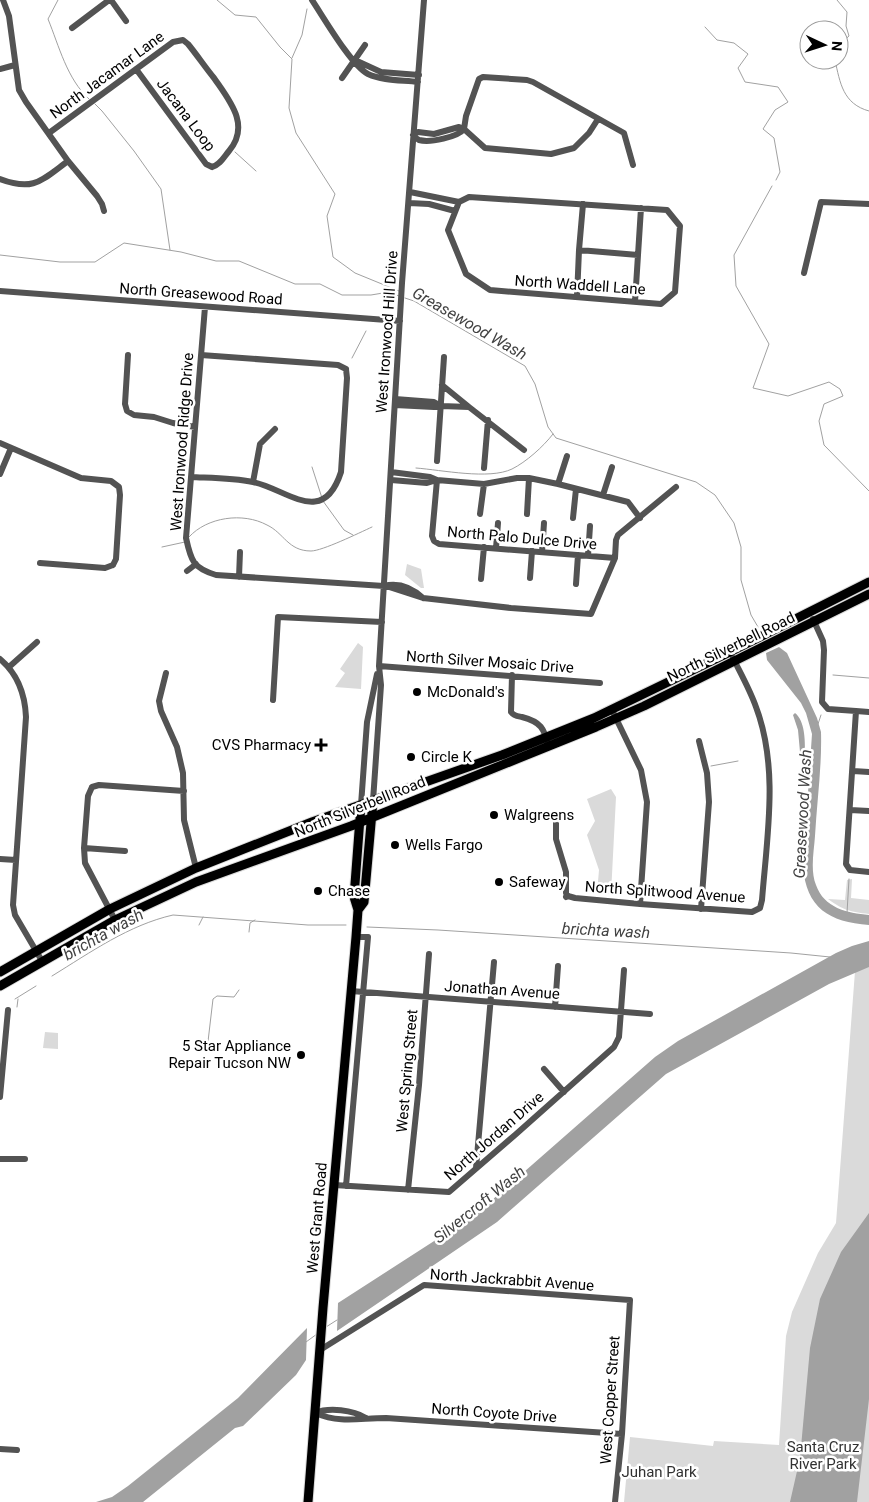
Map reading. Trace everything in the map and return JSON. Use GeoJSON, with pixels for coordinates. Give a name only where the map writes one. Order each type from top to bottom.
{"type":"FeatureCollection","features":[{"type":"Feature","properties":{"kind":"main road","name":"North Silverbell Road"},"geometry":{"type":"LineString","coordinates":[[0,972],[110,909],[196,868],[312,822],[502,755],[612,710],[869,582]]}},
{"type":"Feature","properties":{"kind":"main road","name":"North Silverbell Road"},"geometry":{"type":"LineString","coordinates":[[0,986],[115,920],[199,880],[360,823],[549,747],[616,718],[869,594]]}},
{"type":"Feature","properties":{"kind":"main road"},"geometry":{"type":"LineString","coordinates":[[460,782],[460,777],[463,773],[484,766],[502,755]]}},
{"type":"Feature","properties":{"kind":"main road","name":"West Grant Road"},"geometry":{"type":"LineString","coordinates":[[358,910],[364,902],[373,801]]}},
{"type":"Feature","properties":{"kind":"main road","name":"West Grant Road"},"geometry":{"type":"LineString","coordinates":[[308,1502],[323,1308],[352,991],[358,910],[354,897],[361,805]]}},
{"type":"Feature","properties":{"kind":"main road"},"geometry":{"type":"LineString","coordinates":[[229,855],[235,868]]}},
{"type":"Feature","properties":{"kind":"street"},"geometry":{"type":"LineString","coordinates":[[3,0],[9,16],[19,90],[68,161],[97,196],[104,211]]}},
{"type":"Feature","properties":{"kind":"street"},"geometry":{"type":"LineString","coordinates":[[72,28],[110,0],[126,21]]}},
{"type":"Feature","properties":{"kind":"street"},"geometry":{"type":"LineString","coordinates":[[312,0],[344,48],[362,69],[379,77],[418,78]]}},
{"type":"Feature","properties":{"kind":"street","name":"West Ironwood Hill Drive"},"geometry":{"type":"LineString","coordinates":[[361,805],[367,722],[379,666],[400,308],[424,0]]}},
{"type":"Feature","properties":{"kind":"street","name":"North Jacamar Lane"},"geometry":{"type":"LineString","coordinates":[[48,133],[173,42],[180,39]]}},
{"type":"Feature","properties":{"kind":"street","name":"Jacana Loop"},"geometry":{"type":"LineString","coordinates":[[136,70],[206,164],[212,168],[218,165],[234,146],[238,128],[236,113],[233,105],[188,44],[180,39]]}},
{"type":"Feature","properties":{"kind":"street"},"geometry":{"type":"LineString","coordinates":[[342,78],[365,45]]}},
{"type":"Feature","properties":{"kind":"street"},"geometry":{"type":"LineString","coordinates":[[0,68],[15,65]]}},
{"type":"Feature","properties":{"kind":"street"},"geometry":{"type":"LineString","coordinates":[[598,118],[589,132],[574,148],[551,154],[485,148],[466,130],[466,116],[478,79],[508,79],[533,82],[598,118],[624,133],[633,166]]}},
{"type":"Feature","properties":{"kind":"street"},"geometry":{"type":"LineString","coordinates":[[413,135],[420,140],[437,140],[466,130]]}},
{"type":"Feature","properties":{"kind":"street"},"geometry":{"type":"LineString","coordinates":[[0,179],[14,184],[35,184],[68,161]]}},
{"type":"Feature","properties":{"kind":"street","name":"North Waddell Lane"},"geometry":{"type":"LineString","coordinates":[[410,192],[459,202],[469,197],[666,210],[680,226],[675,292],[661,304],[490,290],[466,274],[448,230],[459,202]]}},
{"type":"Feature","properties":{"kind":"street"},"geometry":{"type":"LineString","coordinates":[[804,272],[821,202],[869,204]]}},
{"type":"Feature","properties":{"kind":"street"},"geometry":{"type":"LineString","coordinates":[[409,203],[430,204],[455,211]]}},
{"type":"Feature","properties":{"kind":"street"},"geometry":{"type":"LineString","coordinates":[[577,297],[583,204]]}},
{"type":"Feature","properties":{"kind":"street"},"geometry":{"type":"LineString","coordinates":[[635,302],[642,208]]}},
{"type":"Feature","properties":{"kind":"street"},"geometry":{"type":"LineString","coordinates":[[579,250],[638,255]]}},
{"type":"Feature","properties":{"kind":"street","name":"North Greasewood Road"},"geometry":{"type":"LineString","coordinates":[[0,291],[400,321]]}},
{"type":"Feature","properties":{"kind":"street","name":"West Ironwood Ridge Drive"},"geometry":{"type":"LineString","coordinates":[[196,564],[191,558],[186,538],[205,307]]}},
{"type":"Feature","properties":{"kind":"street"},"geometry":{"type":"LineString","coordinates":[[128,355],[125,404],[127,413],[196,427]]}},
{"type":"Feature","properties":{"kind":"street"},"geometry":{"type":"LineString","coordinates":[[191,477],[253,482],[274,489],[292,499],[312,502],[323,499],[337,484],[341,472],[348,367],[201,355]]}},
{"type":"Feature","properties":{"kind":"street"},"geometry":{"type":"LineString","coordinates":[[437,461],[444,357]]}},
{"type":"Feature","properties":{"kind":"street"},"geometry":{"type":"LineString","coordinates":[[442,384],[524,450]]}},
{"type":"Feature","properties":{"kind":"street"},"geometry":{"type":"LineString","coordinates":[[395,402],[434,407],[469,407]]}},
{"type":"Feature","properties":{"kind":"street"},"geometry":{"type":"LineString","coordinates":[[484,468],[488,420]]}},
{"type":"Feature","properties":{"kind":"street"},"geometry":{"type":"LineString","coordinates":[[253,482],[260,444],[275,429]]}},
{"type":"Feature","properties":{"kind":"street"},"geometry":{"type":"LineString","coordinates":[[0,443],[79,477],[111,481],[119,484],[120,495],[114,567],[40,563]]}},
{"type":"Feature","properties":{"kind":"street"},"geometry":{"type":"LineString","coordinates":[[0,474],[11,448]]}},
{"type":"Feature","properties":{"kind":"street"},"geometry":{"type":"LineString","coordinates":[[558,484],[567,456]]}},
{"type":"Feature","properties":{"kind":"street"},"geometry":{"type":"LineString","coordinates":[[603,495],[612,467]]}},
{"type":"Feature","properties":{"kind":"street"},"geometry":{"type":"LineString","coordinates":[[391,472],[430,477],[437,480],[484,484],[529,478],[628,502],[640,518]]}},
{"type":"Feature","properties":{"kind":"street"},"geometry":{"type":"LineString","coordinates":[[527,514],[529,478]]}},
{"type":"Feature","properties":{"kind":"street"},"geometry":{"type":"LineString","coordinates":[[391,480],[427,483],[437,480]]}},
{"type":"Feature","properties":{"kind":"street","name":"North Palo Dulce Drive"},"geometry":{"type":"LineString","coordinates":[[437,480],[432,536],[434,541],[439,544],[614,558]]}},
{"type":"Feature","properties":{"kind":"street"},"geometry":{"type":"LineString","coordinates":[[480,514],[484,484]]}},
{"type":"Feature","properties":{"kind":"street"},"geometry":{"type":"LineString","coordinates":[[187,571],[196,564],[201,570],[216,575],[384,586],[423,598],[511,608],[591,614],[614,558],[618,535],[676,487]]}},
{"type":"Feature","properties":{"kind":"street"},"geometry":{"type":"LineString","coordinates":[[573,518],[576,489]]}},
{"type":"Feature","properties":{"kind":"street"},"geometry":{"type":"LineString","coordinates":[[496,548],[498,523]]}},
{"type":"Feature","properties":{"kind":"street"},"geometry":{"type":"LineString","coordinates":[[542,552],[544,523]]}},
{"type":"Feature","properties":{"kind":"street"},"geometry":{"type":"LineString","coordinates":[[588,556],[590,526]]}},
{"type":"Feature","properties":{"kind":"street"},"geometry":{"type":"LineString","coordinates":[[481,579],[484,547]]}},
{"type":"Feature","properties":{"kind":"street"},"geometry":{"type":"LineString","coordinates":[[530,578],[532,551]]}},
{"type":"Feature","properties":{"kind":"street"},"geometry":{"type":"LineString","coordinates":[[239,577],[240,552]]}},
{"type":"Feature","properties":{"kind":"street"},"geometry":{"type":"LineString","coordinates":[[576,584],[578,555]]}},
{"type":"Feature","properties":{"kind":"street"},"geometry":{"type":"LineString","coordinates":[[810,611],[823,641],[822,702],[828,709],[869,712]]}},
{"type":"Feature","properties":{"kind":"street"},"geometry":{"type":"LineString","coordinates":[[273,700],[278,617],[382,622]]}},
{"type":"Feature","properties":{"kind":"street"},"geometry":{"type":"LineString","coordinates":[[10,667],[37,642]]}},
{"type":"Feature","properties":{"kind":"street"},"geometry":{"type":"LineString","coordinates":[[730,652],[734,661]]}},
{"type":"Feature","properties":{"kind":"street"},"geometry":{"type":"LineString","coordinates":[[0,659],[10,667],[21,686],[26,717],[12,905],[15,915],[42,961]]}},
{"type":"Feature","properties":{"kind":"street","name":"North Splitwood Avenue"},"geometry":{"type":"LineString","coordinates":[[556,823],[556,839],[566,872],[567,897],[701,909],[752,912],[760,910],[768,823],[770,768],[765,737],[756,707],[734,661]]}},
{"type":"Feature","properties":{"kind":"street","name":"West Ironwood Hill Drive"},"geometry":{"type":"LineString","coordinates":[[373,801],[381,685],[379,666]]}},
{"type":"Feature","properties":{"kind":"street","name":"North Silver Mosaic Drive"},"geometry":{"type":"LineString","coordinates":[[379,666],[600,683]]}},
{"type":"Feature","properties":{"kind":"street"},"geometry":{"type":"LineString","coordinates":[[166,673],[159,700],[177,747],[183,773],[184,820],[196,868]]}},
{"type":"Feature","properties":{"kind":"street"},"geometry":{"type":"LineString","coordinates":[[512,675],[511,712],[514,715],[538,724],[546,737],[549,747]]}},
{"type":"Feature","properties":{"kind":"street"},"geometry":{"type":"LineString","coordinates":[[612,710],[641,770],[647,802],[640,904]]}},
{"type":"Feature","properties":{"kind":"street"},"geometry":{"type":"LineString","coordinates":[[856,711],[846,868],[869,872]]}},
{"type":"Feature","properties":{"kind":"street"},"geometry":{"type":"LineString","coordinates":[[699,741],[707,773],[709,802],[701,909]]}},
{"type":"Feature","properties":{"kind":"street"},"geometry":{"type":"LineString","coordinates":[[853,771],[869,772]]}},
{"type":"Feature","properties":{"kind":"street"},"geometry":{"type":"LineString","coordinates":[[115,920],[85,863],[84,848],[90,786],[184,791]]}},
{"type":"Feature","properties":{"kind":"street"},"geometry":{"type":"LineString","coordinates":[[850,810],[869,811]]}},
{"type":"Feature","properties":{"kind":"street"},"geometry":{"type":"LineString","coordinates":[[84,848],[125,851]]}},
{"type":"Feature","properties":{"kind":"street"},"geometry":{"type":"LineString","coordinates":[[0,859],[16,860]]}},
{"type":"Feature","properties":{"kind":"street","name":"West Grant Road"},"geometry":{"type":"LineString","coordinates":[[346,1186],[368,937],[356,937]]}},
{"type":"Feature","properties":{"kind":"street","name":"West Spring Street"},"geometry":{"type":"LineString","coordinates":[[408,1190],[429,954]]}},
{"type":"Feature","properties":{"kind":"street"},"geometry":{"type":"LineString","coordinates":[[476,1168],[494,962]]}},
{"type":"Feature","properties":{"kind":"street"},"geometry":{"type":"LineString","coordinates":[[555,1007],[558,966]]}},
{"type":"Feature","properties":{"kind":"street","name":"North Jordan Drive"},"geometry":{"type":"LineString","coordinates":[[334,1186],[448,1192],[564,1092],[614,1046],[619,1038],[624,970]]}},
{"type":"Feature","properties":{"kind":"street","name":"Jonathan Avenue"},"geometry":{"type":"LineString","coordinates":[[352,991],[650,1014]]}},
{"type":"Feature","properties":{"kind":"street"},"geometry":{"type":"LineString","coordinates":[[0,1097],[8,1010]]}},
{"type":"Feature","properties":{"kind":"street"},"geometry":{"type":"LineString","coordinates":[[544,1069],[564,1092]]}},
{"type":"Feature","properties":{"kind":"street"},"geometry":{"type":"LineString","coordinates":[[0,1159],[25,1159]]}},
{"type":"Feature","properties":{"kind":"street","name":"North Jackrabbit Avenue"},"geometry":{"type":"LineString","coordinates":[[321,1348],[424,1285],[630,1300]]}},
{"type":"Feature","properties":{"kind":"street","name":"West Copper Street"},"geometry":{"type":"LineString","coordinates":[[615,1502],[622,1434],[630,1300]]}},
{"type":"Feature","properties":{"kind":"street","name":"North Coyote Drive"},"geometry":{"type":"LineString","coordinates":[[315,1413],[322,1410],[357,1413],[366,1418],[622,1434]]}},
{"type":"Feature","properties":{"kind":"street"},"geometry":{"type":"LineString","coordinates":[[0,1449],[17,1450]]}},
{"type":"Feature","properties":{"kind":"green space"},"geometry":{"type":"Polygon","coordinates":[[[407,564],[421,569],[424,588],[421,588],[405,575],[407,564]]]}},
{"type":"Feature","properties":{"kind":"green space"},"geometry":{"type":"Polygon","coordinates":[[[358,643],[363,647],[361,689],[335,687],[345,673],[340,669],[358,643]]]}},
{"type":"Feature","properties":{"kind":"green space"},"geometry":{"type":"Polygon","coordinates":[[[611,789],[616,797],[611,894],[597,893],[599,870],[587,835],[595,821],[587,799],[611,789]]]}},
{"type":"Feature","properties":{"kind":"green space"},"geometry":{"type":"Polygon","coordinates":[[[852,879],[851,898],[869,900],[869,914],[847,910],[828,899],[845,900],[847,880],[852,879]]]}},
{"type":"Feature","properties":{"kind":"green space","name":"Santa Cruz River Park"},"geometry":{"type":"Polygon","coordinates":[[[856,958],[869,959],[869,1502],[624,1502],[630,1437],[713,1446],[714,1441],[779,1445],[786,1336],[792,1312],[818,1253],[836,1223],[856,958]]]}},
{"type":"Feature","properties":{"kind":"green space"},"geometry":{"type":"Polygon","coordinates":[[[45,1032],[58,1033],[58,1049],[43,1048],[45,1032]]]}},
{"type":"Feature","properties":{"kind":"shaded area"},"geometry":{"type":"Polygon","coordinates":[[[779,647],[787,653],[817,718],[821,732],[813,860],[814,879],[820,893],[830,904],[845,911],[869,915],[869,925],[831,916],[822,910],[809,893],[803,866],[812,734],[801,703],[767,660],[766,653],[779,647]]]}},
{"type":"Feature","properties":{"kind":"shaded area"},"geometry":{"type":"Polygon","coordinates":[[[795,713],[803,726],[804,753],[800,752],[798,730],[793,715],[795,713]]]}},
{"type":"Feature","properties":{"kind":"shaded area"},"geometry":{"type":"Polygon","coordinates":[[[869,941],[869,967],[829,984],[666,1074],[497,1222],[337,1331],[338,1303],[476,1214],[655,1057],[678,1041],[836,953],[869,941]]]}},
{"type":"Feature","properties":{"kind":"shaded area","name":"Santa Cruz River Park"},"geometry":{"type":"Polygon","coordinates":[[[869,1213],[869,1399],[857,1502],[790,1502],[800,1458],[810,1348],[820,1299],[841,1252],[869,1213]]]}},
{"type":"Feature","properties":{"kind":"shaded area"},"geometry":{"type":"Polygon","coordinates":[[[307,1328],[306,1360],[296,1375],[243,1426],[235,1428],[143,1502],[96,1502],[112,1497],[128,1486],[238,1398],[307,1328]]]}},
{"type":"Feature","properties":{"kind":"waterway"},"geometry":{"type":"LineString","coordinates":[[58,0],[48,19],[69,72],[81,91],[89,99]]}},
{"type":"Feature","properties":{"kind":"waterway"},"geometry":{"type":"LineString","coordinates":[[217,0],[235,15],[256,17],[292,59],[289,108],[296,133],[335,194],[327,216],[333,257],[355,273],[399,291]]}},
{"type":"Feature","properties":{"kind":"waterway"},"geometry":{"type":"LineString","coordinates":[[837,0],[847,12],[846,20]]}},
{"type":"Feature","properties":{"kind":"waterway"},"geometry":{"type":"LineString","coordinates":[[292,58],[302,35],[307,9]]}},
{"type":"Feature","properties":{"kind":"waterway"},"geometry":{"type":"LineString","coordinates":[[705,27],[717,40],[734,43],[748,54],[738,68],[745,82],[778,87],[788,102],[775,110],[763,129],[774,138],[780,172],[776,180]]}},
{"type":"Feature","properties":{"kind":"waterway"},"geometry":{"type":"LineString","coordinates":[[837,70],[844,92],[848,98],[860,108],[869,111]]}},
{"type":"Feature","properties":{"kind":"waterway"},"geometry":{"type":"LineString","coordinates":[[95,104],[134,151],[161,189],[170,250]]}},
{"type":"Feature","properties":{"kind":"waterway"},"geometry":{"type":"LineString","coordinates":[[235,152],[256,171]]}},
{"type":"Feature","properties":{"kind":"waterway"},"geometry":{"type":"LineString","coordinates":[[772,186],[734,255],[736,286],[769,344],[753,388],[788,396],[829,382],[840,389],[843,396],[824,404],[819,421],[824,445],[869,491]]}},
{"type":"Feature","properties":{"kind":"waterway","name":"Greasewood Wash"},"geometry":{"type":"LineString","coordinates":[[0,255],[60,262],[95,262],[124,243],[181,252],[216,261],[239,261],[295,284],[320,284],[342,295],[371,295],[389,292],[399,296]]}},
{"type":"Feature","properties":{"kind":"waterway","name":"Greasewood Wash"},"geometry":{"type":"LineString","coordinates":[[405,298],[414,301],[525,366],[535,384],[548,427],[556,438],[696,482],[715,495],[734,523],[741,547],[741,580],[751,615],[758,627]]}},
{"type":"Feature","properties":{"kind":"waterway"},"geometry":{"type":"LineString","coordinates":[[352,358],[366,331]]}},
{"type":"Feature","properties":{"kind":"waterway"},"geometry":{"type":"LineString","coordinates":[[416,468],[478,474],[502,472],[512,469],[528,458],[553,434]]}},
{"type":"Feature","properties":{"kind":"waterway"},"geometry":{"type":"LineString","coordinates":[[312,467],[322,498]]}},
{"type":"Feature","properties":{"kind":"waterway"},"geometry":{"type":"LineString","coordinates":[[323,501],[344,530],[353,535]]}},
{"type":"Feature","properties":{"kind":"waterway"},"geometry":{"type":"LineString","coordinates":[[189,537],[205,525],[215,521],[237,518],[247,519],[267,525],[273,528],[291,545],[311,551],[332,545],[372,527]]}},
{"type":"Feature","properties":{"kind":"waterway"},"geometry":{"type":"LineString","coordinates":[[162,547],[185,542]]}},
{"type":"Feature","properties":{"kind":"waterway"},"geometry":{"type":"LineString","coordinates":[[833,675],[869,678]]}},
{"type":"Feature","properties":{"kind":"waterway"},"geometry":{"type":"LineString","coordinates":[[818,724],[821,715]]}},
{"type":"Feature","properties":{"kind":"waterway"},"geometry":{"type":"LineString","coordinates":[[711,766],[738,761]]}},
{"type":"Feature","properties":{"kind":"waterway"},"geometry":{"type":"LineString","coordinates":[[847,913],[849,879]]}},
{"type":"Feature","properties":{"kind":"waterway","name":"brichta wash"},"geometry":{"type":"LineString","coordinates":[[52,976],[126,932],[173,915],[308,925],[346,925]]}},
{"type":"Feature","properties":{"kind":"waterway","name":"brichta wash"},"geometry":{"type":"LineString","coordinates":[[199,925],[203,917]]}},
{"type":"Feature","properties":{"kind":"waterway","name":"brichta wash"},"geometry":{"type":"LineString","coordinates":[[249,932],[250,923],[255,920]]}},
{"type":"Feature","properties":{"kind":"waterway","name":"brichta wash"},"geometry":{"type":"LineString","coordinates":[[367,927],[438,930],[830,957]]}},
{"type":"Feature","properties":{"kind":"waterway","name":"brichta wash"},"geometry":{"type":"LineString","coordinates":[[15,999],[36,986]]}},
{"type":"Feature","properties":{"kind":"waterway"},"geometry":{"type":"LineString","coordinates":[[207,1050],[213,999],[217,996],[234,997],[239,990]]}},
{"type":"Feature","properties":{"kind":"waterway"},"geometry":{"type":"LineString","coordinates":[[17,1007],[18,999]]}},
{"type":"Feature","properties":{"kind":"waterway","name":"Silvercroft Wash"},"geometry":{"type":"LineString","coordinates":[[326,1327],[337,1320]]}},
{"type":"Feature","properties":{"kind":"waterway","name":"Silvercroft Wash"},"geometry":{"type":"LineString","coordinates":[[306,1342],[317,1334]]}},
{"type":"Feature","properties":{"kind":"place","name":"McDonald's"},"geometry":{"type":"Point","coordinates":[417,692]}},
{"type":"Feature","properties":{"kind":"place","name":"CVS Pharmacy"},"geometry":{"type":"Point","coordinates":[321,745]}},
{"type":"Feature","properties":{"kind":"place","name":"Circle K"},"geometry":{"type":"Point","coordinates":[411,757]}},
{"type":"Feature","properties":{"kind":"place","name":"Walgreens"},"geometry":{"type":"Point","coordinates":[494,815]}},
{"type":"Feature","properties":{"kind":"place","name":"Wells Fargo"},"geometry":{"type":"Point","coordinates":[395,845]}},
{"type":"Feature","properties":{"kind":"place","name":"Safeway"},"geometry":{"type":"Point","coordinates":[499,882]}},
{"type":"Feature","properties":{"kind":"place","name":"Chase"},"geometry":{"type":"Point","coordinates":[318,891]}},
{"type":"Feature","properties":{"kind":"place","name":"5 Star Appliance Repair Tucson NW"},"geometry":{"type":"Point","coordinates":[301,1055]}},
{"type":"Feature","properties":{"kind":"park label","name":"Juhan Park"},"geometry":{"type":"Point","coordinates":[659,1472]}}]}
